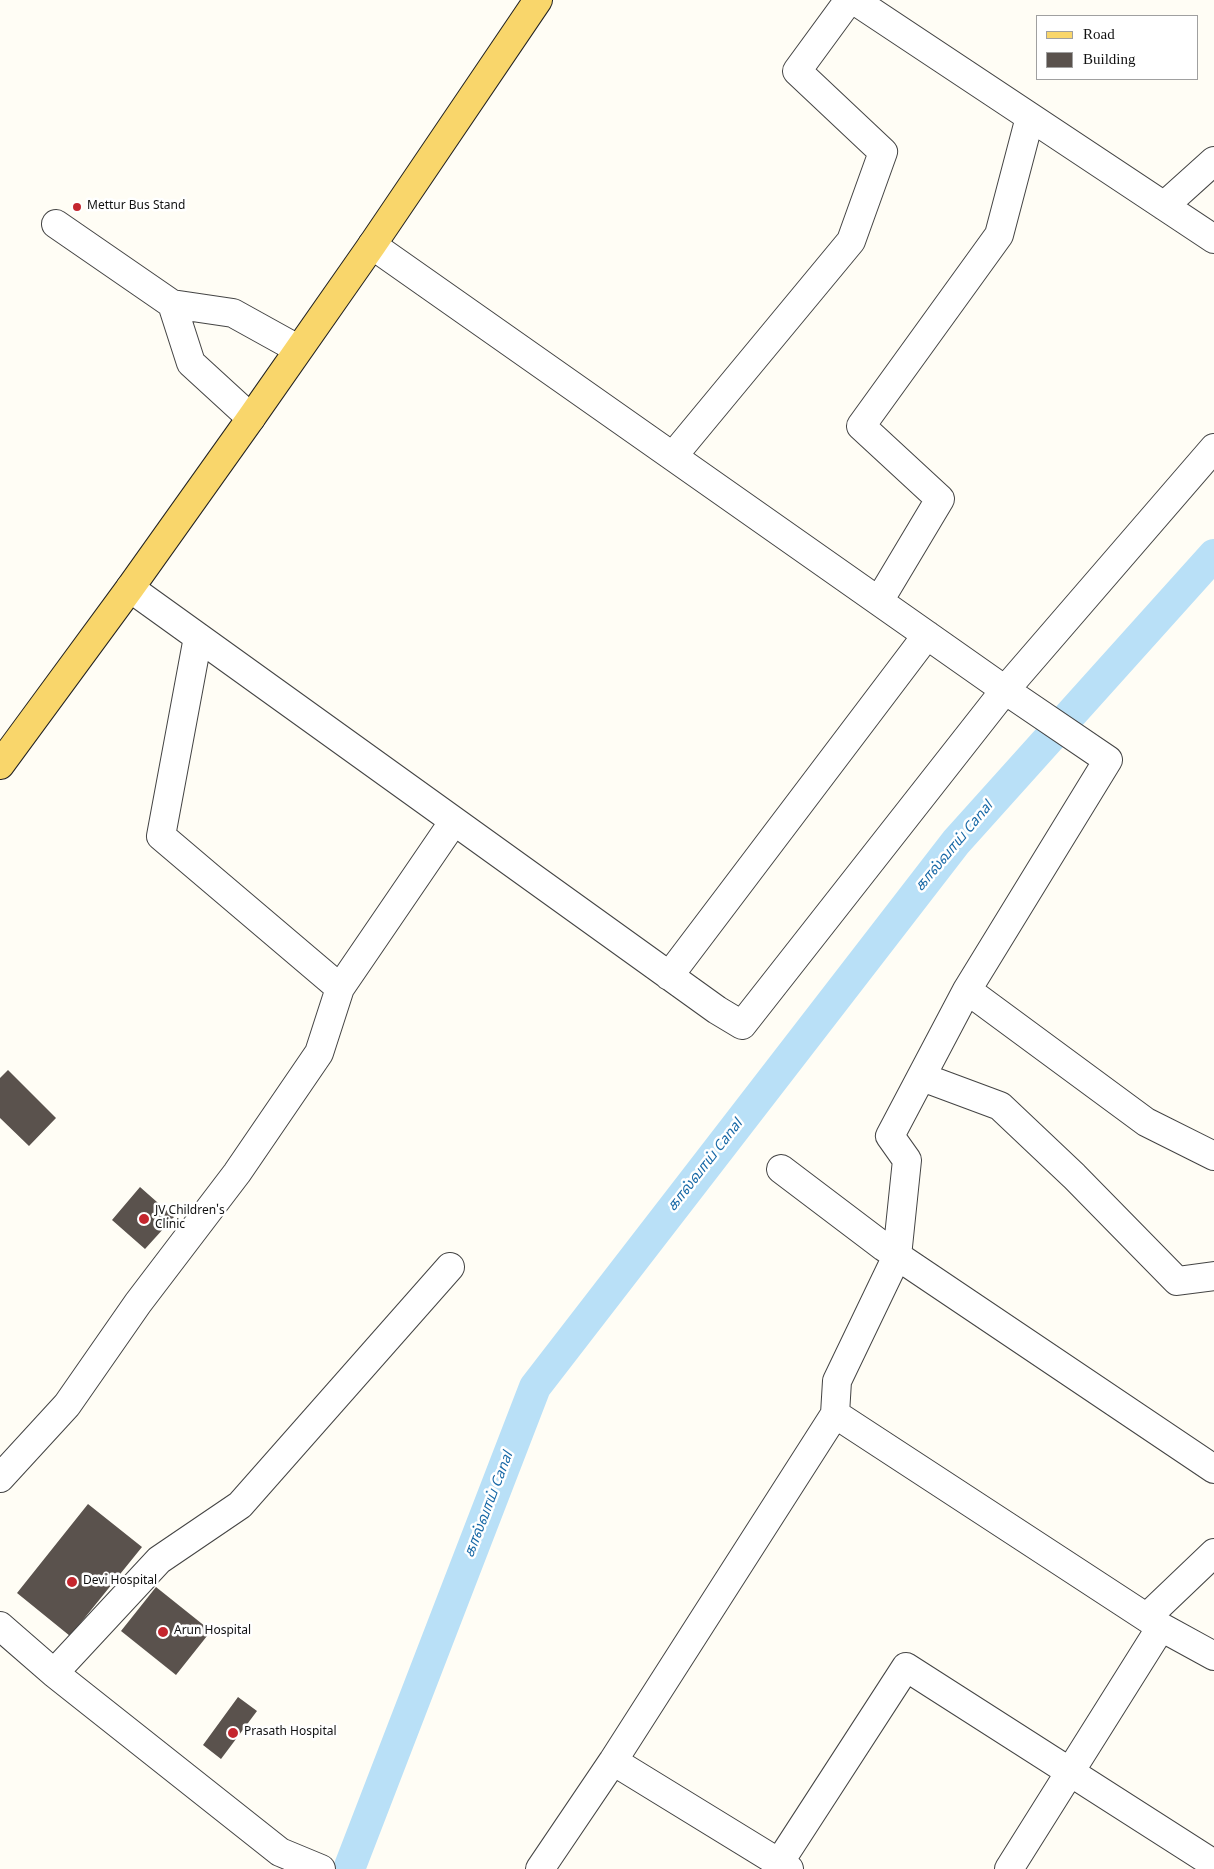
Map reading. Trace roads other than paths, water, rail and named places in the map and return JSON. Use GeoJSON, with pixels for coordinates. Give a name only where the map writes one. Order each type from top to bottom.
{"type":"FeatureCollection","features":[{"type":"Feature","properties":{"kind":"main road"},"geometry":{"type":"LineString","coordinates":[[0,765],[130,588],[251,418],[372,245],[538,0]]}},
{"type":"Feature","properties":{"kind":"street"},"geometry":{"type":"LineString","coordinates":[[673,456],[851,241],[883,152],[797,71],[849,0]]}},
{"type":"Feature","properties":{"kind":"street"},"geometry":{"type":"LineString","coordinates":[[854,0],[1214,238]]}},
{"type":"Feature","properties":{"kind":"street"},"geometry":{"type":"LineString","coordinates":[[879,601],[940,499],[861,426],[998,234],[1030,117]]}},
{"type":"Feature","properties":{"kind":"street"},"geometry":{"type":"LineString","coordinates":[[1164,206],[1214,161]]}},
{"type":"Feature","properties":{"kind":"street"},"geometry":{"type":"LineString","coordinates":[[56,224],[172,304],[233,313],[298,349]]}},
{"type":"Feature","properties":{"kind":"street"},"geometry":{"type":"LineString","coordinates":[[372,245],[1012,695],[1108,760],[967,990],[890,1136],[907,1160],[897,1256],[837,1381],[835,1414],[613,1760],[540,1869]]}},
{"type":"Feature","properties":{"kind":"street"},"geometry":{"type":"LineString","coordinates":[[172,304],[191,364],[251,418]]}},
{"type":"Feature","properties":{"kind":"street"},"geometry":{"type":"LineString","coordinates":[[130,588],[717,1010],[742,1025],[1214,448]]}},
{"type":"Feature","properties":{"kind":"street"},"geometry":{"type":"LineString","coordinates":[[670,976],[928,635]]}},
{"type":"Feature","properties":{"kind":"street"},"geometry":{"type":"LineString","coordinates":[[198,637],[161,836],[340,988]]}},
{"type":"Feature","properties":{"kind":"street"},"geometry":{"type":"LineString","coordinates":[[0,1478],[67,1406],[138,1303],[237,1173],[319,1053],[340,988],[454,821]]}},
{"type":"Feature","properties":{"kind":"street"},"geometry":{"type":"LineString","coordinates":[[967,990],[1146,1122],[1214,1156]]}},
{"type":"Feature","properties":{"kind":"street"},"geometry":{"type":"LineString","coordinates":[[922,1077],[1000,1106],[1074,1176],[1177,1282],[1214,1276]]}},
{"type":"Feature","properties":{"kind":"street"},"geometry":{"type":"LineString","coordinates":[[781,1169],[897,1256],[1214,1469]]}},
{"type":"Feature","properties":{"kind":"street"},"geometry":{"type":"LineString","coordinates":[[54,1673],[159,1560],[240,1505],[450,1267]]}},
{"type":"Feature","properties":{"kind":"street"},"geometry":{"type":"LineString","coordinates":[[835,1414],[1154,1622],[1214,1656]]}},
{"type":"Feature","properties":{"kind":"street"},"geometry":{"type":"LineString","coordinates":[[1009,1869],[1070,1772],[1154,1622],[1214,1553]]}},
{"type":"Feature","properties":{"kind":"street"},"geometry":{"type":"LineString","coordinates":[[0,1626],[280,1861],[320,1869]]}},
{"type":"Feature","properties":{"kind":"street"},"geometry":{"type":"LineString","coordinates":[[613,1760],[784,1866],[906,1667],[1214,1864]]}},
{"type":"Feature","properties":{"kind":"waterway","name":"கால்வாய் Canal"},"geometry":{"type":"LineString","coordinates":[[349,1869],[535,1387],[956,842],[1214,555]]}},
{"type":"Feature","properties":{"kind":"place","name":"Mettur Bus Stand"},"geometry":{"type":"Point","coordinates":[77,207]}},
{"type":"Feature","properties":{"kind":"place","name":"JV Children's Clinic"},"geometry":{"type":"Point","coordinates":[144,1219]}},
{"type":"Feature","properties":{"kind":"place","name":"Devi Hospital"},"geometry":{"type":"Point","coordinates":[72,1582]}},
{"type":"Feature","properties":{"kind":"place","name":"Arun Hospital"},"geometry":{"type":"Point","coordinates":[163,1632]}},
{"type":"Feature","properties":{"kind":"place","name":"Prasath Hospital"},"geometry":{"type":"Point","coordinates":[233,1733]}}]}
